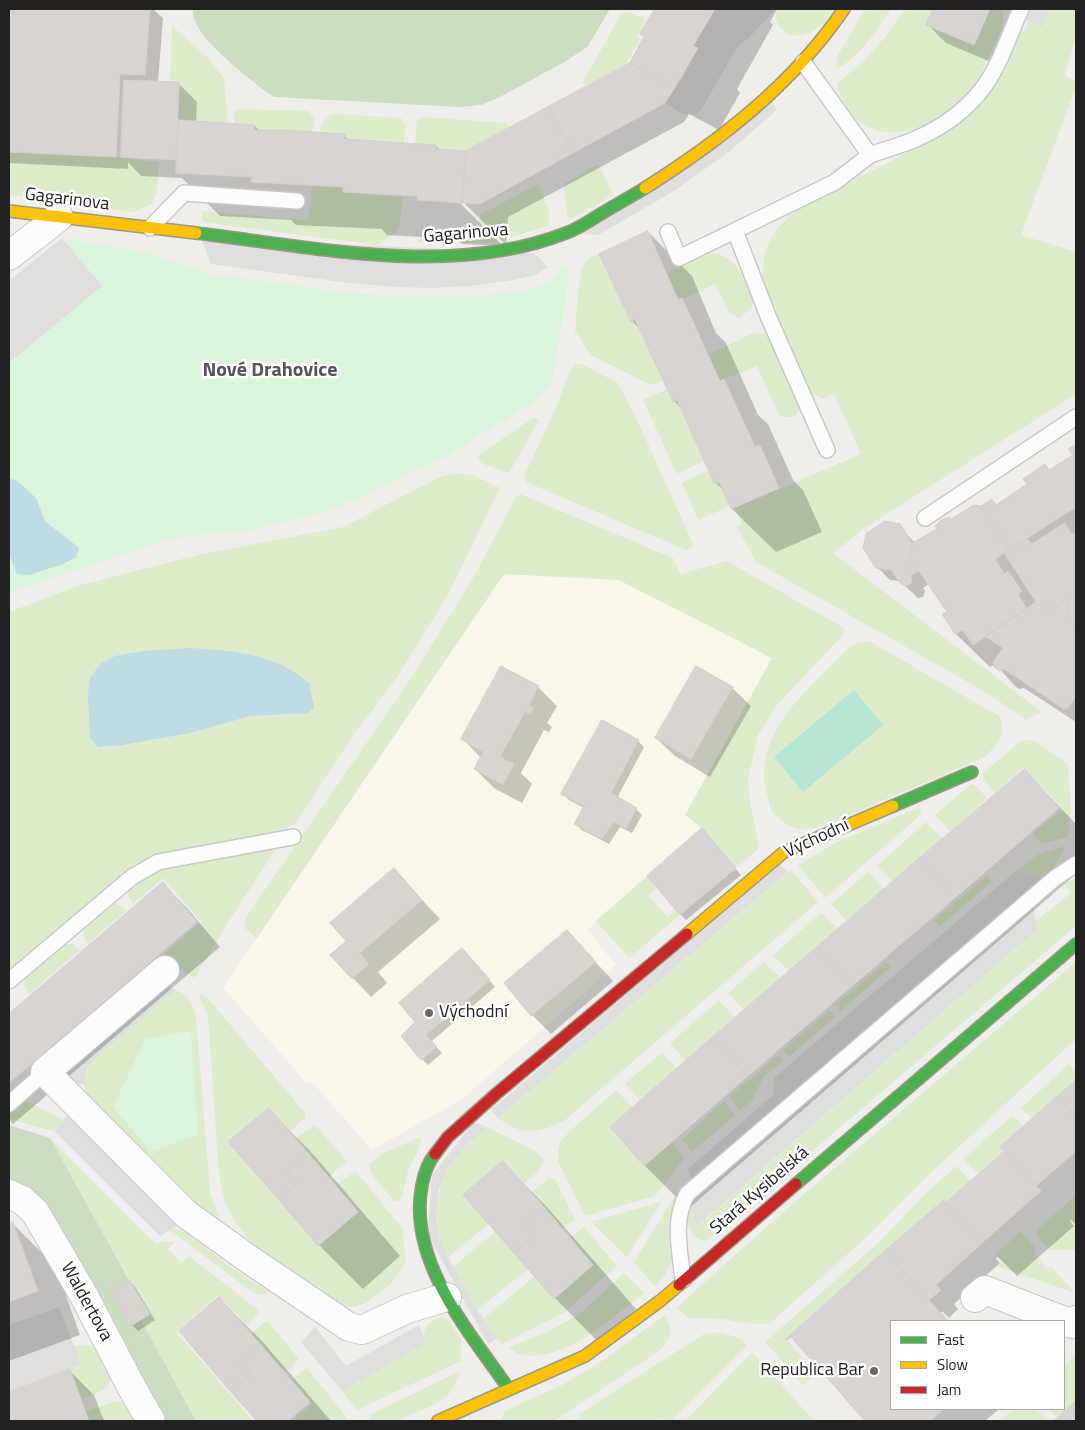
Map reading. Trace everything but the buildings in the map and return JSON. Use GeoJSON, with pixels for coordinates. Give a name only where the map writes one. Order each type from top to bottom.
{"type":"FeatureCollection","features":[{"type":"Feature","properties":{"kind":"street","name":"Gagarinova"},"geometry":{"type":"LineString","coordinates":[[9,210],[383,255],[452,256],[518,248],[567,233],[663,177],[712,142],[759,104],[802,62],[835,24],[844,9]]}},
{"type":"Feature","properties":{"kind":"street"},"geometry":{"type":"LineString","coordinates":[[9,256],[59,217]]}},
{"type":"Feature","properties":{"kind":"street","name":"Východní"},"geometry":{"type":"LineString","coordinates":[[509,1389],[466,1328],[447,1297],[422,1242],[418,1220],[419,1199],[423,1179],[432,1157],[448,1137],[504,1087],[784,852],[972,772]]}},
{"type":"Feature","properties":{"kind":"street","name":"Stará Kysibelská"},"geometry":{"type":"LineString","coordinates":[[438,1421],[585,1356],[653,1306],[1076,944]]}},
{"type":"Feature","properties":{"kind":"street"},"geometry":{"type":"LineString","coordinates":[[166,970],[45,1072],[186,1214],[349,1327],[362,1330],[407,1309],[447,1297]]}},
{"type":"Feature","properties":{"kind":"street","name":"Waldertova"},"geometry":{"type":"LineString","coordinates":[[9,1194],[22,1200],[35,1212],[83,1294],[151,1421]]}},
{"type":"Feature","properties":{"kind":"street"},"geometry":{"type":"LineString","coordinates":[[975,1298],[985,1290],[1062,1320]]}},
{"type":"Feature","properties":{"kind":"street"},"geometry":{"type":"LineString","coordinates":[[1065,1321],[1072,1324],[1076,1320]]}},
{"type":"Feature","properties":{"kind":"lane"},"geometry":{"type":"LineString","coordinates":[[668,232],[679,258],[836,182],[870,155],[919,138],[943,126],[983,88],[999,60],[1020,9]]}},
{"type":"Feature","properties":{"kind":"lane"},"geometry":{"type":"LineString","coordinates":[[802,62],[870,155]]}},
{"type":"Feature","properties":{"kind":"lane"},"geometry":{"type":"LineString","coordinates":[[150,228],[184,193],[297,201]]}},
{"type":"Feature","properties":{"kind":"lane"},"geometry":{"type":"LineString","coordinates":[[735,231],[768,316],[827,450]]}},
{"type":"Feature","properties":{"kind":"lane"},"geometry":{"type":"LineString","coordinates":[[925,518],[1076,417]]}},
{"type":"Feature","properties":{"kind":"lane"},"geometry":{"type":"LineString","coordinates":[[9,981],[132,877],[158,862],[292,837]]}},
{"type":"Feature","properties":{"kind":"lane"},"geometry":{"type":"LineString","coordinates":[[683,1280],[678,1222],[681,1206],[688,1194],[1055,878],[1076,864]]}},
{"type":"Feature","properties":{"kind":"lane"},"geometry":{"type":"LineString","coordinates":[[9,1104],[45,1072]]}},
{"type":"Feature","properties":{"kind":"shaded area"},"geometry":{"type":"Polygon","coordinates":[[[715,9],[776,9],[748,39],[738,46],[701,110],[696,115],[682,114],[665,103],[697,49],[693,46],[715,9]]]}},
{"type":"Feature","properties":{"kind":"shaded area"},"geometry":{"type":"Polygon","coordinates":[[[1026,9],[1050,9],[1042,27],[1022,18],[1026,9]]]}},
{"type":"Feature","properties":{"kind":"shaded area"},"geometry":{"type":"Polygon","coordinates":[[[772,102],[777,110],[726,154],[674,191],[598,235],[582,234],[772,102]]]}},
{"type":"Feature","properties":{"kind":"shaded area"},"geometry":{"type":"Polygon","coordinates":[[[62,238],[102,286],[9,363],[9,281],[62,238]]]}},
{"type":"Feature","properties":{"kind":"shaded area"},"geometry":{"type":"Polygon","coordinates":[[[201,238],[534,253],[548,267],[535,275],[469,286],[396,287],[349,283],[211,264],[201,238]]]}},
{"type":"Feature","properties":{"kind":"shaded area"},"geometry":{"type":"Polygon","coordinates":[[[504,574],[619,580],[772,658],[685,815],[702,828],[587,930],[616,965],[462,1099],[372,1150],[312,1082],[307,1083],[223,988],[504,574]]]}},
{"type":"Feature","properties":{"kind":"shaded area"},"geometry":{"type":"Polygon","coordinates":[[[780,864],[788,872],[498,1118],[491,1110],[780,864]]]}},
{"type":"Feature","properties":{"kind":"shaded area"},"geometry":{"type":"Polygon","coordinates":[[[1017,870],[1044,878],[692,1181],[688,1169],[773,1095],[774,1078],[1017,870]]]}},
{"type":"Feature","properties":{"kind":"shaded area"},"geometry":{"type":"Polygon","coordinates":[[[1033,903],[1037,930],[697,1226],[690,1202],[1033,903]]]}},
{"type":"Feature","properties":{"kind":"shaded area"},"geometry":{"type":"Polygon","coordinates":[[[158,982],[176,990],[93,1060],[85,1072],[85,1085],[63,1081],[67,1059],[158,982]]]}},
{"type":"Feature","properties":{"kind":"shaded area"},"geometry":{"type":"Polygon","coordinates":[[[68,1114],[178,1225],[160,1236],[55,1132],[68,1114]]]}},
{"type":"Feature","properties":{"kind":"shaded area"},"geometry":{"type":"Polygon","coordinates":[[[474,1122],[487,1127],[466,1146],[448,1168],[439,1189],[436,1219],[439,1236],[448,1257],[477,1310],[497,1338],[488,1344],[428,1235],[432,1175],[474,1122]]]}},
{"type":"Feature","properties":{"kind":"shaded area"},"geometry":{"type":"Polygon","coordinates":[[[59,1307],[81,1364],[9,1391],[9,1325],[59,1307]]]}},
{"type":"Feature","properties":{"kind":"shaded area"},"geometry":{"type":"Polygon","coordinates":[[[419,1325],[426,1343],[342,1391],[301,1342],[315,1327],[346,1366],[419,1325]]]}},
{"type":"Feature","properties":{"kind":"green space"},"geometry":{"type":"Polygon","coordinates":[[[193,9],[610,9],[588,46],[568,60],[498,98],[481,105],[460,107],[274,97],[243,74],[210,43],[195,22],[193,9]]]}},
{"type":"Feature","properties":{"kind":"green space"},"geometry":{"type":"Polygon","coordinates":[[[776,9],[836,9],[813,31],[796,35],[784,31],[780,27],[777,22],[776,9]]]}},
{"type":"Feature","properties":{"kind":"green space"},"geometry":{"type":"Polygon","coordinates":[[[865,9],[891,9],[874,34],[852,59],[836,68],[838,55],[865,9]]]}},
{"type":"Feature","properties":{"kind":"green space"},"geometry":{"type":"Polygon","coordinates":[[[905,9],[933,9],[926,25],[974,45],[990,9],[1002,9],[1004,21],[1000,36],[977,82],[966,98],[949,112],[931,123],[912,130],[893,132],[876,130],[860,121],[847,106],[837,84],[866,59],[905,9]]]}},
{"type":"Feature","properties":{"kind":"green space"},"geometry":{"type":"Polygon","coordinates":[[[1050,9],[1076,9],[1076,37],[1065,75],[1076,81],[1076,87],[1021,235],[1076,252],[1076,394],[866,527],[833,553],[1042,712],[1026,720],[987,693],[756,562],[737,527],[742,524],[735,508],[861,454],[834,394],[823,399],[811,392],[765,292],[763,267],[768,246],[778,229],[792,214],[810,202],[948,131],[968,118],[989,93],[1019,30],[1024,32],[1029,21],[1042,26],[1050,9]]]}},
{"type":"Feature","properties":{"kind":"green space"},"geometry":{"type":"Polygon","coordinates":[[[627,11],[646,20],[637,36],[641,38],[626,64],[585,86],[583,82],[621,14],[627,11]]]}},
{"type":"Feature","properties":{"kind":"green space"},"geometry":{"type":"Polygon","coordinates":[[[172,26],[209,59],[224,79],[228,123],[179,120],[179,82],[170,81],[172,26]]]}},
{"type":"Feature","properties":{"kind":"green space"},"geometry":{"type":"Polygon","coordinates":[[[238,109],[308,111],[315,119],[312,132],[254,130],[255,125],[234,124],[234,114],[238,109]]]}},
{"type":"Feature","properties":{"kind":"green space"},"geometry":{"type":"Polygon","coordinates":[[[330,115],[401,118],[405,125],[404,143],[345,139],[345,134],[319,133],[323,122],[330,115]]]}},
{"type":"Feature","properties":{"kind":"green space"},"geometry":{"type":"Polygon","coordinates":[[[424,117],[506,123],[509,128],[466,151],[436,149],[436,145],[415,143],[417,120],[424,117]]]}},
{"type":"Feature","properties":{"kind":"green space"},"geometry":{"type":"Polygon","coordinates":[[[9,152],[116,157],[159,162],[157,190],[153,203],[133,212],[9,195],[9,152]]]}},
{"type":"Feature","properties":{"kind":"green space"},"geometry":{"type":"Polygon","coordinates":[[[599,164],[613,195],[568,221],[563,184],[599,164]]]}},
{"type":"Feature","properties":{"kind":"green space"},"geometry":{"type":"Polygon","coordinates":[[[538,184],[549,210],[548,226],[492,243],[416,242],[420,238],[473,240],[481,214],[538,184]]]}},
{"type":"Feature","properties":{"kind":"green space"},"geometry":{"type":"Polygon","coordinates":[[[312,185],[343,187],[343,192],[403,197],[399,228],[395,234],[376,245],[203,222],[201,211],[308,220],[312,185]]]}},
{"type":"Feature","properties":{"kind":"green space"},"geometry":{"type":"Polygon","coordinates":[[[62,238],[145,252],[211,274],[350,293],[407,297],[472,297],[538,288],[550,280],[558,271],[567,267],[569,278],[553,378],[534,402],[443,458],[337,508],[251,530],[183,537],[153,544],[9,592],[9,363],[102,286],[62,238]]]}},
{"type":"Feature","properties":{"kind":"green space"},"geometry":{"type":"Polygon","coordinates":[[[710,253],[719,254],[733,263],[754,299],[753,306],[740,318],[730,314],[715,284],[683,300],[682,298],[678,300],[667,273],[710,253]]]}},
{"type":"Feature","properties":{"kind":"green space"},"geometry":{"type":"Polygon","coordinates":[[[599,254],[630,321],[635,319],[663,380],[651,385],[591,355],[575,331],[579,285],[583,268],[585,262],[599,254]]]}},
{"type":"Feature","properties":{"kind":"green space"},"geometry":{"type":"Polygon","coordinates":[[[756,332],[764,334],[769,339],[800,405],[794,417],[779,415],[757,366],[720,381],[708,354],[756,332]]]}},
{"type":"Feature","properties":{"kind":"green space"},"geometry":{"type":"Polygon","coordinates":[[[575,364],[581,364],[618,383],[638,422],[694,546],[686,550],[526,482],[524,476],[556,408],[569,373],[575,364]]]}},
{"type":"Feature","properties":{"kind":"green space"},"geometry":{"type":"Polygon","coordinates":[[[667,389],[673,402],[677,400],[704,461],[677,474],[643,400],[667,389]]]}},
{"type":"Feature","properties":{"kind":"green space"},"geometry":{"type":"Polygon","coordinates":[[[533,418],[539,420],[509,473],[483,464],[478,459],[480,454],[533,418]]]}},
{"type":"Feature","properties":{"kind":"green space"},"geometry":{"type":"Polygon","coordinates":[[[709,470],[719,482],[730,506],[698,520],[682,483],[709,470]]]}},
{"type":"Feature","properties":{"kind":"green space"},"geometry":{"type":"Polygon","coordinates":[[[459,473],[475,476],[500,488],[448,595],[399,674],[352,737],[295,824],[257,839],[160,855],[133,866],[9,972],[9,612],[77,586],[198,555],[343,527],[442,476],[459,473]]]}},
{"type":"Feature","properties":{"kind":"green space"},"geometry":{"type":"Polygon","coordinates":[[[520,494],[673,558],[680,574],[727,561],[844,628],[844,634],[777,705],[758,735],[748,779],[758,849],[736,868],[702,828],[685,815],[772,658],[619,580],[504,574],[257,938],[245,928],[246,917],[408,683],[472,580],[516,497],[520,494]]]}},
{"type":"Feature","properties":{"kind":"green space"},"geometry":{"type":"Polygon","coordinates":[[[869,641],[999,716],[1002,723],[1002,734],[985,757],[823,826],[797,829],[775,815],[770,805],[764,772],[768,751],[776,731],[788,712],[803,694],[850,646],[869,641]]]}},
{"type":"Feature","properties":{"kind":"green space"},"geometry":{"type":"Polygon","coordinates":[[[854,690],[883,725],[803,792],[774,757],[854,690]]]}},
{"type":"Feature","properties":{"kind":"green space"},"geometry":{"type":"Polygon","coordinates":[[[1021,741],[1036,742],[1068,764],[1071,812],[1068,837],[1041,844],[1033,834],[1062,809],[1024,767],[995,793],[983,779],[983,773],[1021,741]]]}},
{"type":"Feature","properties":{"kind":"green space"},"geometry":{"type":"Polygon","coordinates":[[[971,784],[975,785],[987,798],[951,832],[935,815],[971,784]]]}},
{"type":"Feature","properties":{"kind":"green space"},"geometry":{"type":"Polygon","coordinates":[[[921,807],[921,812],[916,819],[825,898],[798,865],[837,842],[921,807]]]}},
{"type":"Feature","properties":{"kind":"green space"},"geometry":{"type":"Polygon","coordinates":[[[926,822],[943,839],[893,882],[877,866],[926,822]]]}},
{"type":"Feature","properties":{"kind":"green space"},"geometry":{"type":"Polygon","coordinates":[[[268,846],[274,852],[227,924],[195,978],[178,969],[165,953],[201,922],[163,878],[133,904],[128,896],[129,891],[153,868],[268,846]]]}},
{"type":"Feature","properties":{"kind":"green space"},"geometry":{"type":"Polygon","coordinates":[[[1065,846],[1056,864],[1044,878],[1017,870],[1039,854],[1065,846]]]}},
{"type":"Feature","properties":{"kind":"green space"},"geometry":{"type":"Polygon","coordinates":[[[791,870],[818,902],[564,1121],[531,1131],[515,1128],[498,1118],[791,870]]]}},
{"type":"Feature","properties":{"kind":"green space"},"geometry":{"type":"Polygon","coordinates":[[[868,872],[885,889],[847,921],[831,904],[868,872]]]}},
{"type":"Feature","properties":{"kind":"green space"},"geometry":{"type":"Polygon","coordinates":[[[987,875],[992,882],[939,927],[934,921],[987,875]]]}},
{"type":"Feature","properties":{"kind":"green space"},"geometry":{"type":"Polygon","coordinates":[[[647,876],[656,888],[649,896],[668,917],[676,911],[680,915],[629,958],[596,921],[647,876]]]}},
{"type":"Feature","properties":{"kind":"green space"},"geometry":{"type":"Polygon","coordinates":[[[1076,879],[1076,926],[708,1240],[701,1240],[692,1233],[687,1214],[690,1202],[698,1226],[1037,930],[1036,921],[1071,893],[1063,883],[1076,879]]]}},
{"type":"Feature","properties":{"kind":"green space"},"geometry":{"type":"Polygon","coordinates":[[[114,904],[124,907],[126,911],[87,944],[84,939],[84,929],[114,904]]]}},
{"type":"Feature","properties":{"kind":"green space"},"geometry":{"type":"Polygon","coordinates":[[[821,913],[838,929],[789,971],[773,955],[821,913]]]}},
{"type":"Feature","properties":{"kind":"green space"},"geometry":{"type":"Polygon","coordinates":[[[66,944],[73,944],[80,950],[29,994],[25,986],[25,979],[66,944]]]}},
{"type":"Feature","properties":{"kind":"green space"},"geometry":{"type":"Polygon","coordinates":[[[764,962],[781,978],[744,1010],[728,993],[764,962]]]}},
{"type":"Feature","properties":{"kind":"green space"},"geometry":{"type":"Polygon","coordinates":[[[886,962],[891,967],[840,1012],[835,1005],[886,962]]]}},
{"type":"Feature","properties":{"kind":"green space"},"geometry":{"type":"Polygon","coordinates":[[[1076,962],[1076,1039],[939,1165],[869,1235],[769,1324],[742,1323],[724,1319],[688,1318],[677,1307],[789,1207],[1076,962]]]}},
{"type":"Feature","properties":{"kind":"green space"},"geometry":{"type":"Polygon","coordinates":[[[176,990],[189,1000],[196,1016],[210,1192],[223,1230],[196,1207],[90,1100],[84,1084],[85,1074],[93,1060],[176,990]]]}},
{"type":"Feature","properties":{"kind":"green space"},"geometry":{"type":"Polygon","coordinates":[[[200,994],[206,996],[306,1114],[305,1118],[289,1132],[269,1108],[228,1142],[318,1246],[358,1212],[335,1185],[356,1171],[402,1228],[406,1262],[391,1284],[366,1303],[354,1307],[345,1307],[329,1300],[260,1256],[233,1218],[224,1200],[219,1175],[208,1015],[200,994]]]}},
{"type":"Feature","properties":{"kind":"green space"},"geometry":{"type":"Polygon","coordinates":[[[719,1000],[735,1018],[686,1061],[670,1043],[719,1000]]]}},
{"type":"Feature","properties":{"kind":"green space"},"geometry":{"type":"Polygon","coordinates":[[[830,1010],[835,1017],[789,1057],[783,1050],[830,1010]]]}},
{"type":"Feature","properties":{"kind":"green space"},"geometry":{"type":"Polygon","coordinates":[[[191,1031],[198,1134],[151,1152],[113,1107],[145,1039],[191,1031]]]}},
{"type":"Feature","properties":{"kind":"green space"},"geometry":{"type":"Polygon","coordinates":[[[662,1053],[677,1068],[640,1100],[625,1083],[662,1053]]]}},
{"type":"Feature","properties":{"kind":"green space"},"geometry":{"type":"Polygon","coordinates":[[[778,1055],[783,1061],[764,1076],[752,1101],[740,1111],[729,1097],[778,1055]]]}},
{"type":"Feature","properties":{"kind":"green space"},"geometry":{"type":"Polygon","coordinates":[[[1069,1064],[1076,1072],[1076,1080],[1032,1119],[1021,1108],[1069,1064]]]}},
{"type":"Feature","properties":{"kind":"green space"},"geometry":{"type":"Polygon","coordinates":[[[616,1090],[632,1107],[610,1127],[644,1166],[672,1142],[685,1158],[655,1196],[585,1216],[558,1162],[558,1150],[560,1142],[569,1132],[616,1090]]]}},
{"type":"Feature","properties":{"kind":"green space"},"geometry":{"type":"Polygon","coordinates":[[[25,1100],[63,1120],[55,1132],[9,1119],[9,1114],[25,1100]]]}},
{"type":"Feature","properties":{"kind":"green space"},"geometry":{"type":"Polygon","coordinates":[[[724,1101],[736,1115],[692,1152],[682,1139],[724,1101]]]}},
{"type":"Feature","properties":{"kind":"green space"},"geometry":{"type":"Polygon","coordinates":[[[1013,1115],[1023,1127],[1000,1147],[1004,1152],[979,1174],[963,1159],[1013,1115]]]}},
{"type":"Feature","properties":{"kind":"green space"},"geometry":{"type":"Polygon","coordinates":[[[9,1125],[50,1138],[129,1280],[109,1292],[131,1326],[141,1320],[196,1421],[163,1421],[9,1182],[9,1125]]]}},
{"type":"Feature","properties":{"kind":"green space"},"geometry":{"type":"Polygon","coordinates":[[[315,1125],[347,1161],[328,1177],[295,1139],[315,1125]]]}},
{"type":"Feature","properties":{"kind":"green space"},"geometry":{"type":"Polygon","coordinates":[[[487,1127],[534,1150],[544,1159],[539,1171],[523,1184],[503,1161],[463,1195],[489,1224],[448,1257],[440,1238],[437,1223],[437,1208],[443,1180],[461,1152],[487,1127]]]}},
{"type":"Feature","properties":{"kind":"green space"},"geometry":{"type":"Polygon","coordinates":[[[422,1136],[419,1148],[408,1171],[401,1199],[394,1201],[370,1172],[369,1164],[382,1154],[422,1136]]]}},
{"type":"Feature","properties":{"kind":"green space"},"geometry":{"type":"Polygon","coordinates":[[[50,1138],[156,1244],[165,1241],[175,1242],[168,1249],[182,1263],[189,1256],[257,1309],[259,1312],[247,1326],[218,1295],[176,1332],[253,1421],[196,1421],[141,1320],[150,1313],[50,1138]]]}},
{"type":"Feature","properties":{"kind":"green space"},"geometry":{"type":"Polygon","coordinates":[[[957,1166],[971,1182],[946,1203],[943,1200],[786,1339],[816,1373],[803,1385],[765,1342],[877,1244],[931,1188],[957,1166]]]}},
{"type":"Feature","properties":{"kind":"green space"},"geometry":{"type":"Polygon","coordinates":[[[549,1178],[555,1179],[575,1219],[563,1230],[531,1193],[549,1178]]]}},
{"type":"Feature","properties":{"kind":"green space"},"geometry":{"type":"Polygon","coordinates":[[[689,1180],[691,1183],[679,1194],[675,1201],[669,1222],[672,1259],[666,1274],[655,1287],[634,1262],[678,1191],[689,1180]]]}},
{"type":"Feature","properties":{"kind":"green space"},"geometry":{"type":"Polygon","coordinates":[[[1076,1195],[1076,1248],[1074,1250],[1050,1250],[1036,1235],[1037,1230],[1076,1195]]]}},
{"type":"Feature","properties":{"kind":"green space"},"geometry":{"type":"Polygon","coordinates":[[[661,1202],[627,1257],[591,1222],[661,1202]]]}},
{"type":"Feature","properties":{"kind":"green space"},"geometry":{"type":"Polygon","coordinates":[[[584,1227],[617,1266],[565,1312],[502,1344],[489,1331],[483,1319],[534,1277],[554,1299],[593,1265],[570,1238],[584,1227]]]}},
{"type":"Feature","properties":{"kind":"green space"},"geometry":{"type":"Polygon","coordinates":[[[170,1230],[183,1230],[229,1266],[269,1292],[260,1295],[253,1293],[170,1230]]]}},
{"type":"Feature","properties":{"kind":"green space"},"geometry":{"type":"Polygon","coordinates":[[[1021,1231],[1037,1249],[1034,1253],[1047,1269],[1051,1266],[1075,1293],[997,1266],[1001,1261],[995,1254],[1021,1231]]]}},
{"type":"Feature","properties":{"kind":"green space"},"geometry":{"type":"Polygon","coordinates":[[[495,1232],[528,1269],[477,1310],[453,1267],[495,1232]]]}},
{"type":"Feature","properties":{"kind":"green space"},"geometry":{"type":"Polygon","coordinates":[[[624,1273],[645,1293],[588,1336],[555,1352],[539,1355],[520,1355],[509,1347],[547,1332],[578,1315],[624,1273]]]}},
{"type":"Feature","properties":{"kind":"green space"},"geometry":{"type":"Polygon","coordinates":[[[665,1315],[670,1333],[660,1350],[554,1421],[501,1421],[505,1411],[562,1385],[599,1363],[665,1315]]]}},
{"type":"Feature","properties":{"kind":"green space"},"geometry":{"type":"Polygon","coordinates":[[[442,1317],[449,1321],[461,1339],[461,1361],[357,1410],[342,1391],[425,1343],[424,1334],[427,1326],[433,1320],[442,1317]]]}},
{"type":"Feature","properties":{"kind":"green space"},"geometry":{"type":"Polygon","coordinates":[[[266,1321],[269,1322],[299,1359],[284,1373],[251,1334],[266,1321]]]}},
{"type":"Feature","properties":{"kind":"green space"},"geometry":{"type":"Polygon","coordinates":[[[721,1332],[741,1339],[747,1346],[671,1421],[657,1418],[648,1421],[583,1421],[578,1415],[704,1334],[721,1332]]]}},
{"type":"Feature","properties":{"kind":"green space"},"geometry":{"type":"Polygon","coordinates":[[[88,1345],[99,1354],[110,1378],[107,1387],[81,1399],[69,1368],[81,1364],[74,1346],[88,1345]]]}},
{"type":"Feature","properties":{"kind":"green space"},"geometry":{"type":"Polygon","coordinates":[[[752,1352],[814,1421],[685,1421],[752,1352]]]}},
{"type":"Feature","properties":{"kind":"green space"},"geometry":{"type":"Polygon","coordinates":[[[1076,1354],[1076,1401],[1057,1418],[1050,1410],[1065,1410],[1065,1365],[1076,1354]]]}},
{"type":"Feature","properties":{"kind":"green space"},"geometry":{"type":"Polygon","coordinates":[[[307,1368],[347,1418],[342,1421],[292,1421],[312,1404],[292,1379],[307,1368]]]}},
{"type":"Feature","properties":{"kind":"green space"},"geometry":{"type":"Polygon","coordinates":[[[460,1371],[448,1395],[436,1404],[397,1421],[372,1421],[370,1415],[460,1371]]]}},
{"type":"Feature","properties":{"kind":"green space"},"geometry":{"type":"Polygon","coordinates":[[[117,1401],[127,1406],[136,1421],[89,1421],[85,1411],[117,1401]]]}},
{"type":"Feature","properties":{"kind":"green space"},"geometry":{"type":"Polygon","coordinates":[[[1013,1410],[1037,1410],[1048,1421],[999,1421],[1013,1410]]]}},
{"type":"Feature","properties":{"kind":"water"},"geometry":{"type":"Polygon","coordinates":[[[9,479],[16,480],[36,498],[45,521],[79,548],[76,557],[63,564],[29,575],[17,574],[9,554],[9,479]]]}},
{"type":"Feature","properties":{"kind":"water"},"geometry":{"type":"Polygon","coordinates":[[[190,648],[238,652],[282,665],[309,683],[314,708],[308,713],[250,716],[190,733],[122,745],[98,747],[90,738],[88,696],[90,678],[101,663],[115,656],[143,651],[190,648]]]}},
{"type":"Feature","properties":{"kind":"traffic: fast"},"geometry":{"type":"LineString","coordinates":[[196,233],[335,251],[382,255],[430,256],[477,254],[522,246],[570,231],[645,188]]}},
{"type":"Feature","properties":{"kind":"traffic: fast"},"geometry":{"type":"LineString","coordinates":[[893,806],[972,772]]}},
{"type":"Feature","properties":{"kind":"traffic: fast"},"geometry":{"type":"LineString","coordinates":[[796,1184],[1076,944]]}},
{"type":"Feature","properties":{"kind":"traffic: fast"},"geometry":{"type":"LineString","coordinates":[[435,1154],[430,1161],[422,1185],[420,1213],[424,1240],[432,1267],[460,1319],[509,1389]]}},
{"type":"Feature","properties":{"kind":"traffic: slow"},"geometry":{"type":"LineString","coordinates":[[645,188],[701,150],[754,109],[802,62],[844,9]]}},
{"type":"Feature","properties":{"kind":"traffic: slow"},"geometry":{"type":"LineString","coordinates":[[9,211],[196,233]]}},
{"type":"Feature","properties":{"kind":"traffic: slow"},"geometry":{"type":"LineString","coordinates":[[687,934],[784,852],[893,806]]}},
{"type":"Feature","properties":{"kind":"traffic: slow"},"geometry":{"type":"LineString","coordinates":[[438,1421],[585,1356],[679,1285]]}},
{"type":"Feature","properties":{"kind":"traffic: jam"},"geometry":{"type":"LineString","coordinates":[[435,1154],[448,1137],[496,1094],[687,934]]}},
{"type":"Feature","properties":{"kind":"traffic: jam"},"geometry":{"type":"LineString","coordinates":[[679,1285],[796,1184]]}},
{"type":"Feature","properties":{"kind":"place","name":"Východní"},"geometry":{"type":"Point","coordinates":[429,1013]}},
{"type":"Feature","properties":{"kind":"place","name":"Republica Bar"},"geometry":{"type":"Point","coordinates":[874,1371]}},
{"type":"Feature","properties":{"kind":"district","name":"Nové Drahovice"},"geometry":{"type":"Point","coordinates":[270,371]}}]}
